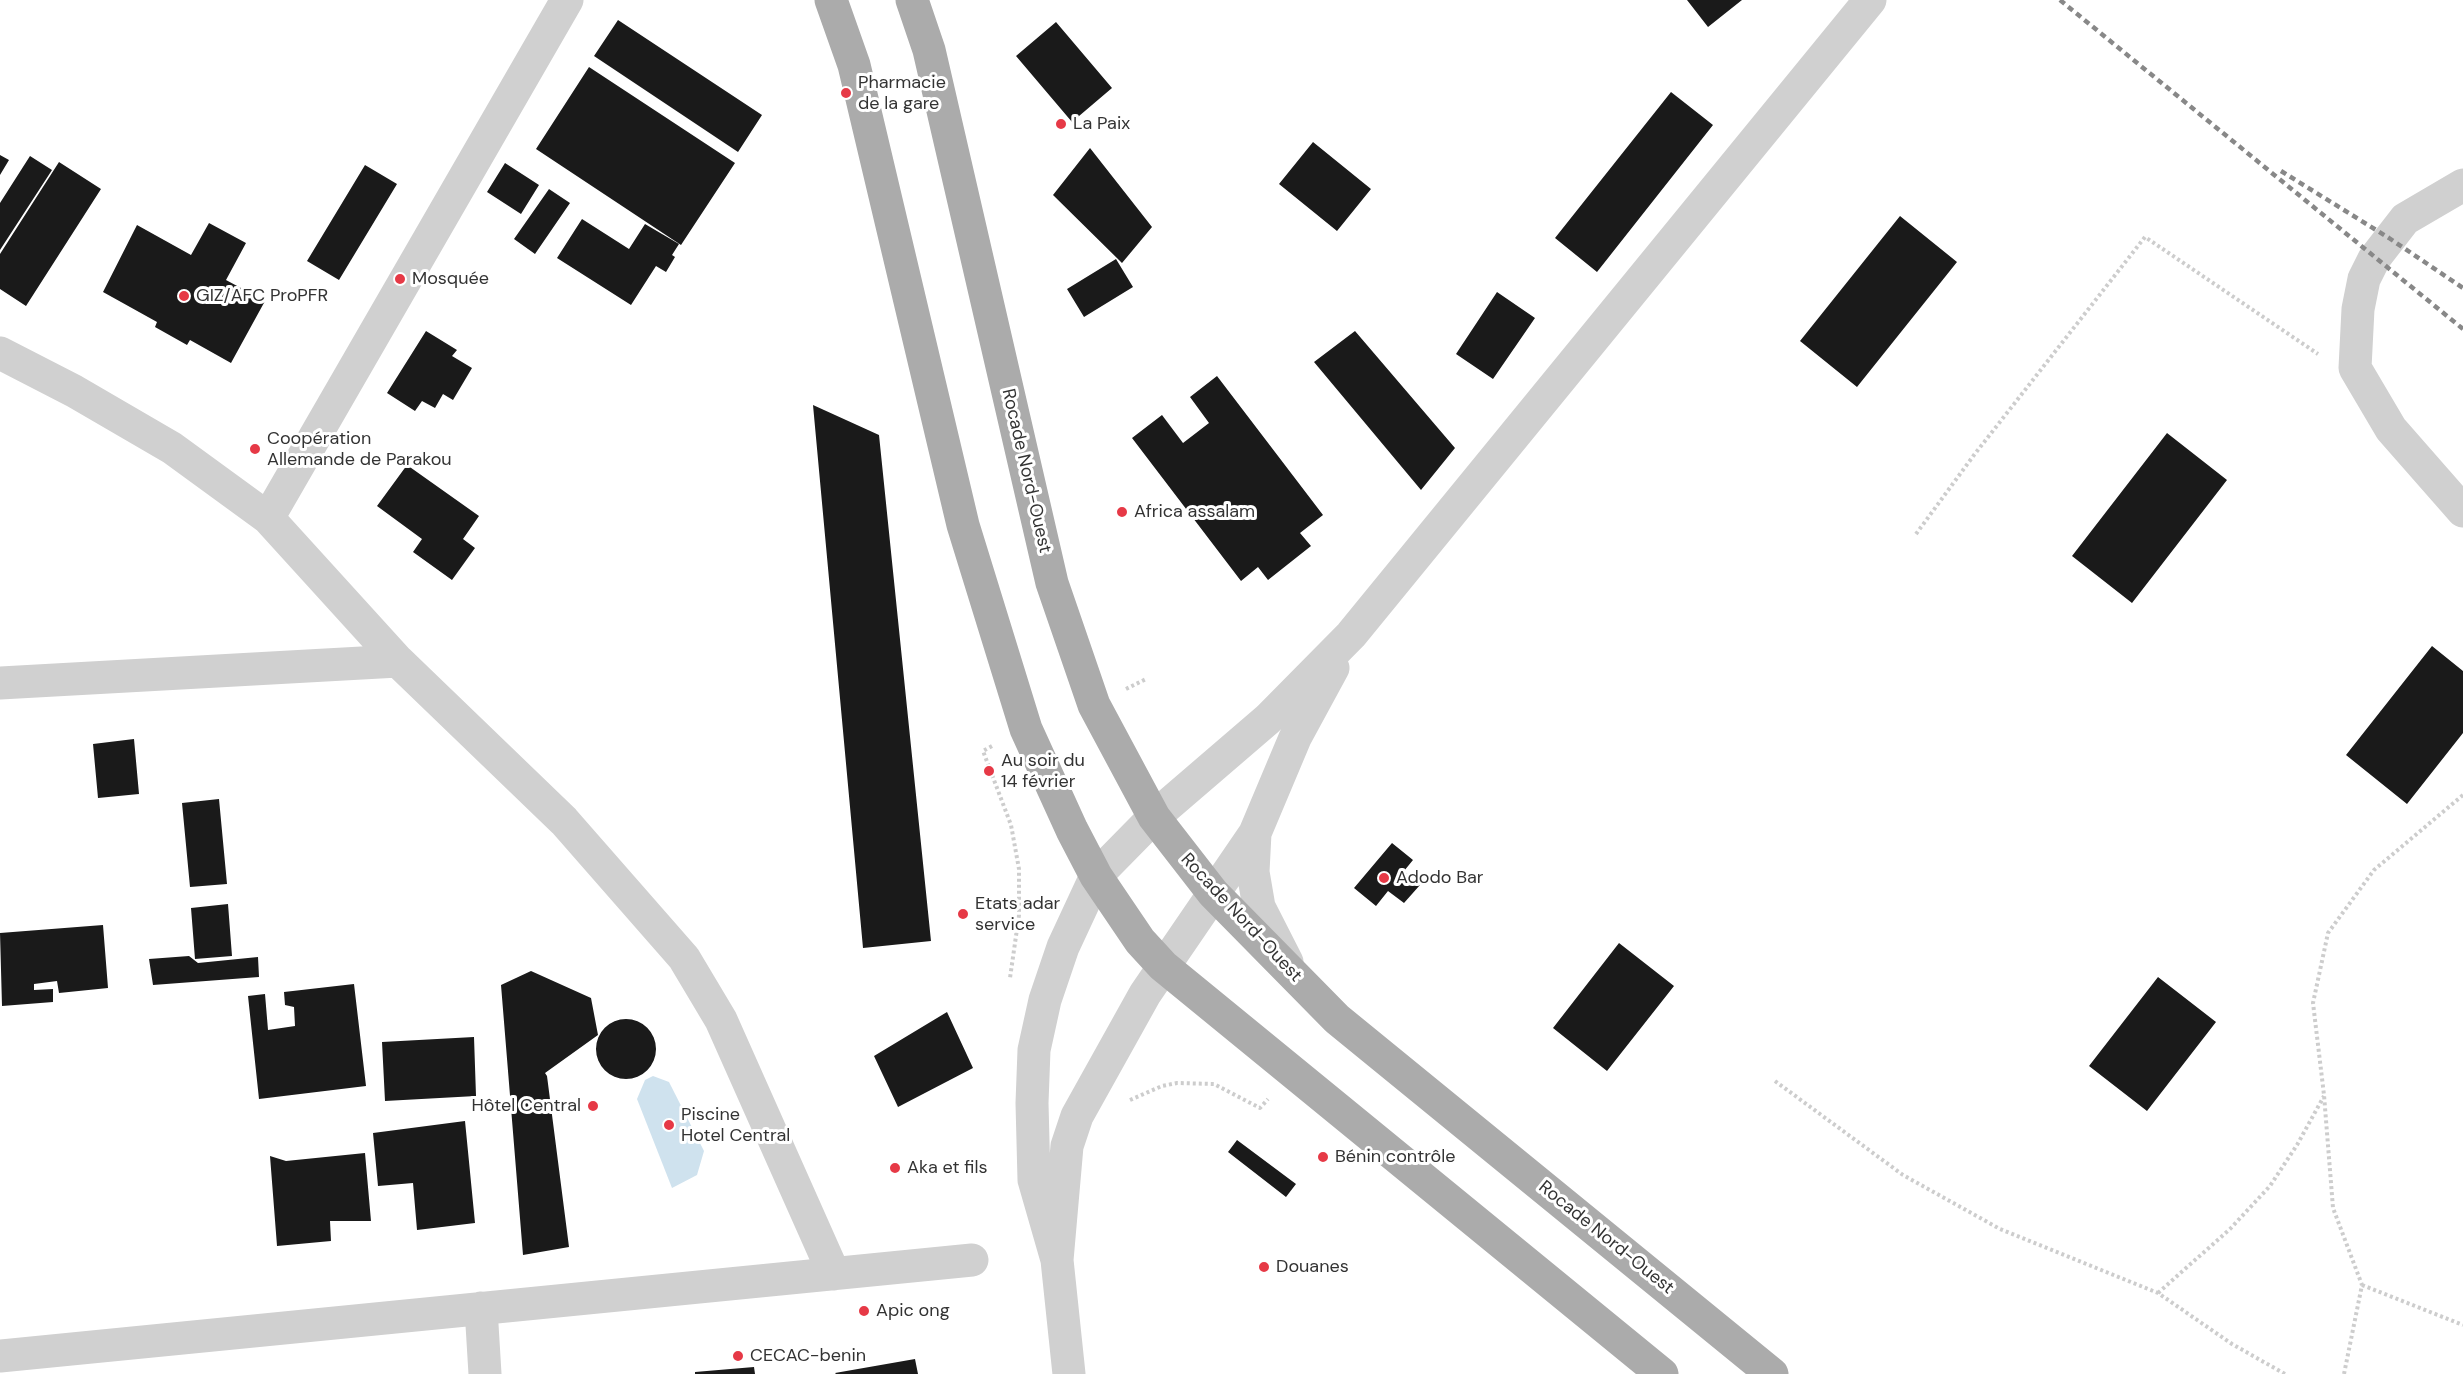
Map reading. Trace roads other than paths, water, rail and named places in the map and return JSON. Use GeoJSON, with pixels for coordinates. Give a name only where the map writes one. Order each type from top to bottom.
{"type":"FeatureCollection","features":[{"type":"Feature","properties":{"kind":"main road"},"geometry":{"type":"LineString","coordinates":[[831,0],[854,65],[963,525],[1026,729],[1072,830],[1096,876],[1140,941],[1163,966],[1662,1374]]}},
{"type":"Feature","properties":{"kind":"main road","name":"Rocade Nord-Ouest"},"geometry":{"type":"LineString","coordinates":[[912,0],[929,50],[1052,583],[1094,705],[1154,817],[1213,893],[1337,1019],[1772,1374]]}},
{"type":"Feature","properties":{"kind":"street"},"geometry":{"type":"LineString","coordinates":[[268,518],[567,0]]}},
{"type":"Feature","properties":{"kind":"street"},"geometry":{"type":"LineString","coordinates":[[1069,1374],[1057,1260],[1034,1179],[1032,1103],[1034,1050],[1045,1000],[1064,947],[1096,876],[1154,817],[1268,719],[1351,635],[1870,0]]}},
{"type":"Feature","properties":{"kind":"street"},"geometry":{"type":"LineString","coordinates":[[2463,185],[2405,219],[2374,259],[2364,279],[2358,309],[2355,368],[2391,429],[2463,511]]}},
{"type":"Feature","properties":{"kind":"street"},"geometry":{"type":"LineString","coordinates":[[0,353],[74,391],[172,448],[268,518],[398,661],[564,821],[684,958],[721,1020],[834,1274]]}},
{"type":"Feature","properties":{"kind":"street"},"geometry":{"type":"LineString","coordinates":[[1057,1260],[1066,1156],[1077,1116],[1163,966],[1255,833],[1295,738],[1351,635]]}},
{"type":"Feature","properties":{"kind":"street"},"geometry":{"type":"LineString","coordinates":[[0,683],[398,661]]}},
{"type":"Feature","properties":{"kind":"street"},"geometry":{"type":"LineString","coordinates":[[1255,833],[1252,872],[1259,907],[1293,974]]}},
{"type":"Feature","properties":{"kind":"street"},"geometry":{"type":"LineString","coordinates":[[0,1356],[972,1260]]}},
{"type":"Feature","properties":{"kind":"street"},"geometry":{"type":"LineString","coordinates":[[481,1308],[484,1374]]}},
{"type":"Feature","properties":{"kind":"water","name":"Piscine Hotel Central"},"geometry":{"type":"Polygon","coordinates":[[[653,1076],[669,1082],[704,1151],[697,1175],[672,1188],[637,1099],[645,1080],[653,1076]]]}},
{"type":"Feature","properties":{"kind":"railway"},"geometry":{"type":"LineString","coordinates":[[2060,0],[2463,329]]}},
{"type":"Feature","properties":{"kind":"railway"},"geometry":{"type":"LineString","coordinates":[[2281,171],[2389,238],[2463,288]]}},
{"type":"Feature","properties":{"kind":"place","name":"Pharmacie de la gare"},"geometry":{"type":"Point","coordinates":[846,93]}},
{"type":"Feature","properties":{"kind":"place","name":"La Paix"},"geometry":{"type":"Point","coordinates":[1061,124]}},
{"type":"Feature","properties":{"kind":"place","name":"Mosquée"},"geometry":{"type":"Point","coordinates":[400,279]}},
{"type":"Feature","properties":{"kind":"place","name":"GIZ/AFC ProPFR"},"geometry":{"type":"Point","coordinates":[184,296]}},
{"type":"Feature","properties":{"kind":"place","name":"Coopération Allemande de Parakou"},"geometry":{"type":"Point","coordinates":[255,449]}},
{"type":"Feature","properties":{"kind":"place","name":"Africa assalam"},"geometry":{"type":"Point","coordinates":[1122,512]}},
{"type":"Feature","properties":{"kind":"place","name":"Au soir du 14 février"},"geometry":{"type":"Point","coordinates":[989,771]}},
{"type":"Feature","properties":{"kind":"place","name":"Adodo Bar"},"geometry":{"type":"Point","coordinates":[1384,878]}},
{"type":"Feature","properties":{"kind":"place","name":"Etats adar service"},"geometry":{"type":"Point","coordinates":[963,914]}},
{"type":"Feature","properties":{"kind":"place","name":"Hôtel Central"},"geometry":{"type":"Point","coordinates":[593,1106]}},
{"type":"Feature","properties":{"kind":"place","name":"Piscine Hotel Central"},"geometry":{"type":"Point","coordinates":[669,1125]}},
{"type":"Feature","properties":{"kind":"place","name":"Bénin contrôle"},"geometry":{"type":"Point","coordinates":[1323,1157]}},
{"type":"Feature","properties":{"kind":"place","name":"Aka et fils"},"geometry":{"type":"Point","coordinates":[895,1168]}},
{"type":"Feature","properties":{"kind":"place","name":"Douanes"},"geometry":{"type":"Point","coordinates":[1264,1267]}},
{"type":"Feature","properties":{"kind":"place","name":"Apic ong"},"geometry":{"type":"Point","coordinates":[864,1311]}},
{"type":"Feature","properties":{"kind":"place","name":"CECAC-benin"},"geometry":{"type":"Point","coordinates":[738,1356]}}]}
